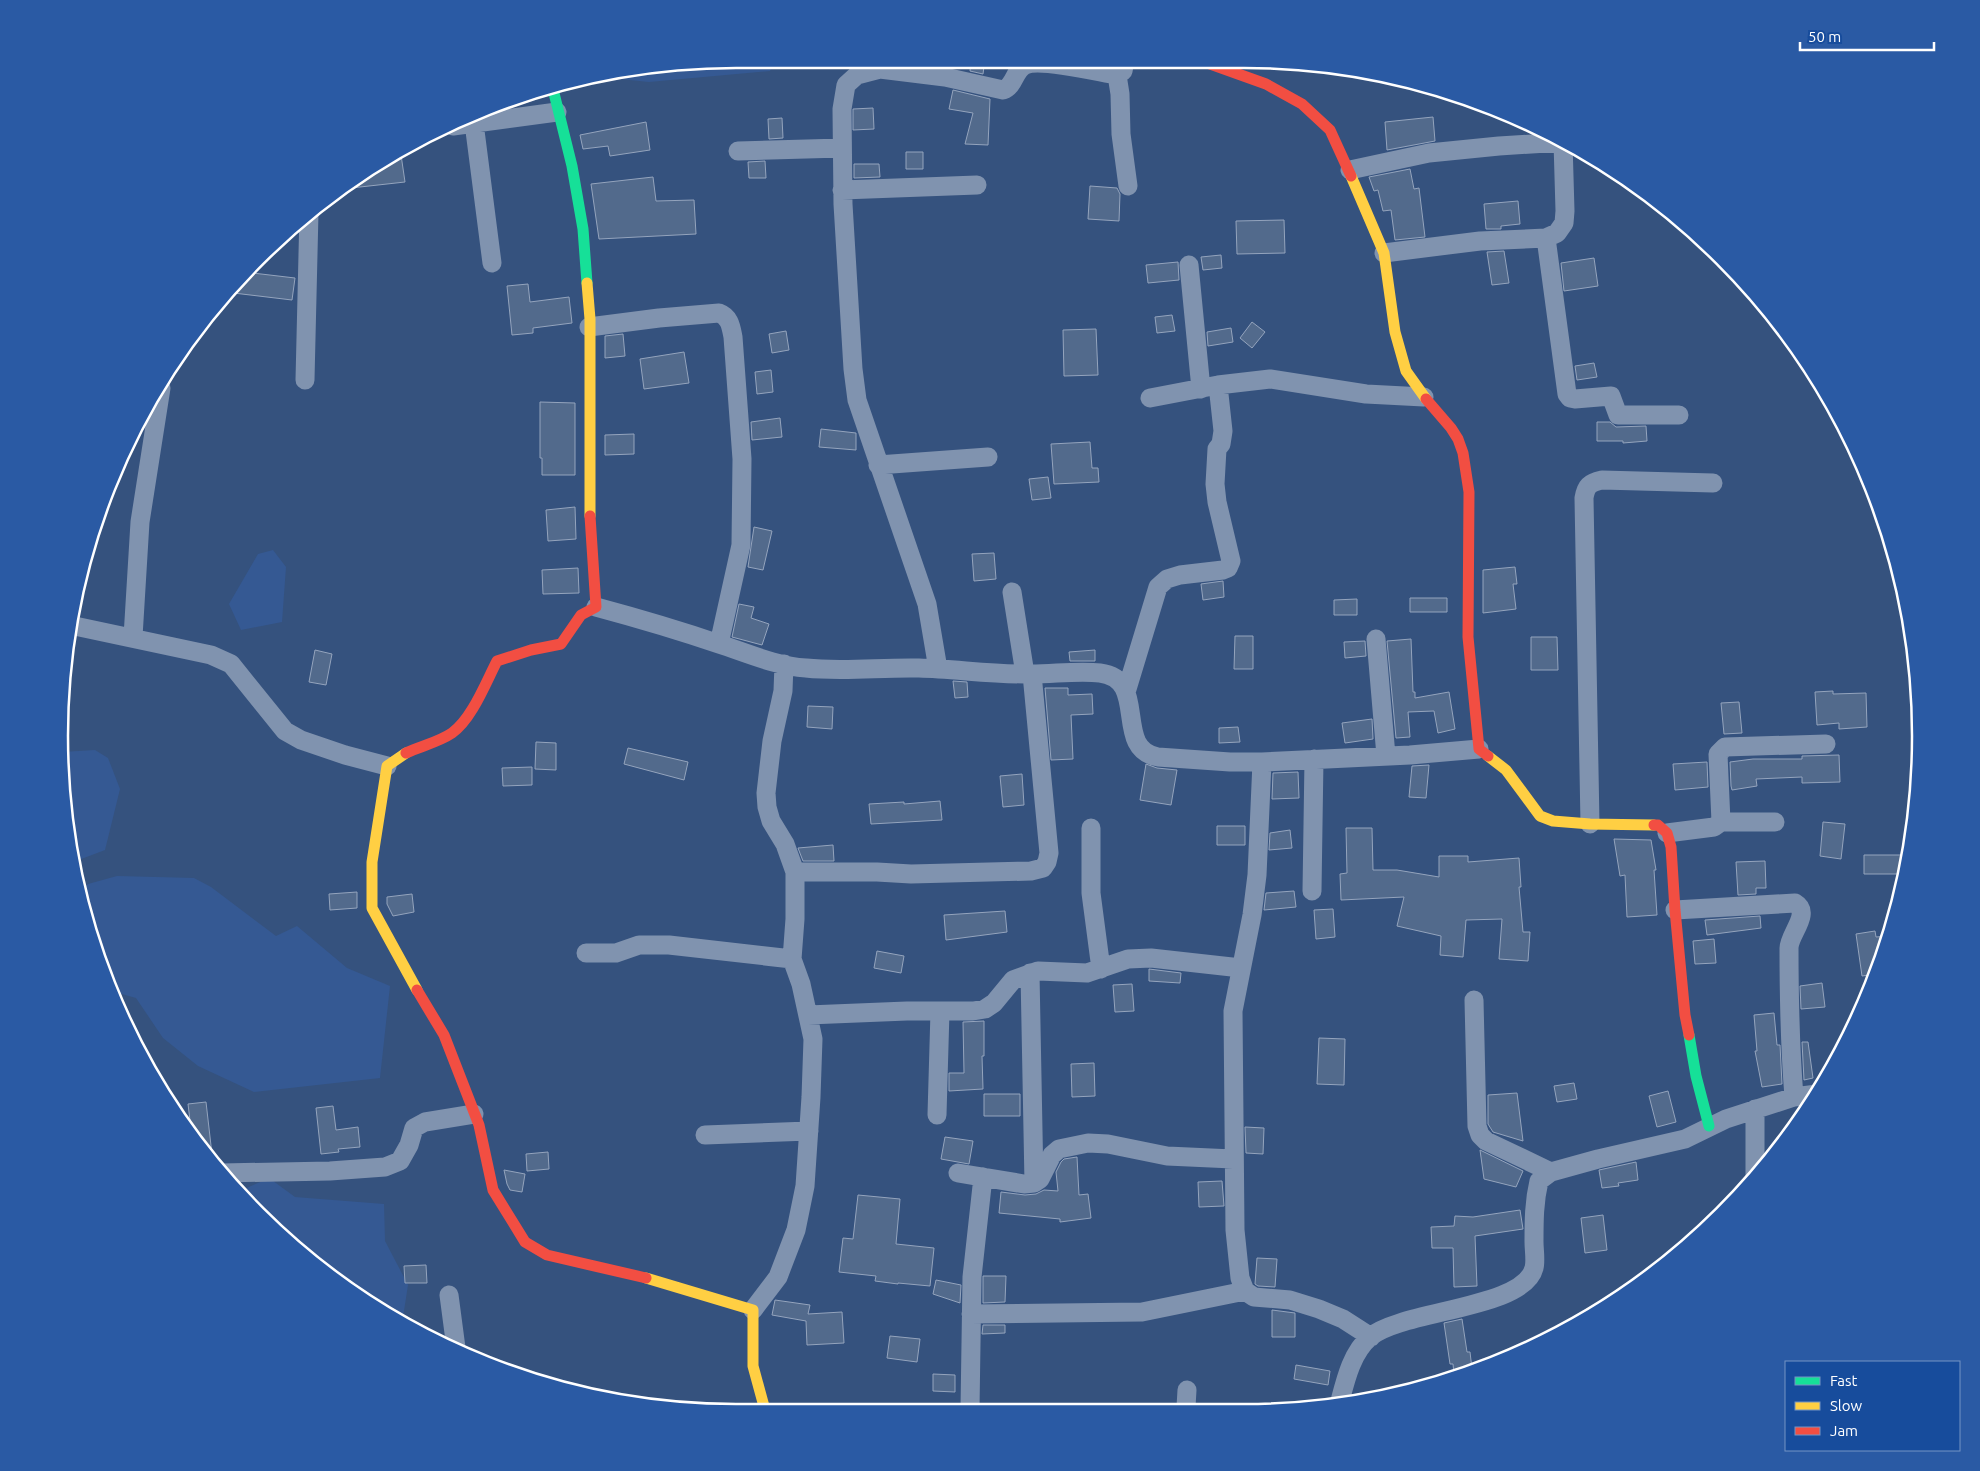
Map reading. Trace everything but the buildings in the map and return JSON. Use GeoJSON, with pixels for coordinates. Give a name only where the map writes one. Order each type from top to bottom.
{"type":"FeatureCollection","features":[{"type":"Feature","properties":{"kind":"street"},"geometry":{"type":"LineString","coordinates":[[850,68],[852,79]]}},
{"type":"Feature","properties":{"kind":"street"},"geometry":{"type":"LineString","coordinates":[[894,68],[880,69],[857,75],[846,85],[842,109],[842,190],[853,369],[857,400],[927,604],[938,669]]}},
{"type":"Feature","properties":{"kind":"street"},"geometry":{"type":"LineString","coordinates":[[925,68],[945,77],[1003,90],[1009,88],[1021,68]]}},
{"type":"Feature","properties":{"kind":"street"},"geometry":{"type":"LineString","coordinates":[[1121,68],[1121,134],[1128,186]]}},
{"type":"Feature","properties":{"kind":"street"},"geometry":{"type":"LineString","coordinates":[[1221,68],[1266,84],[1302,104],[1330,130],[1350,170],[1384,253],[1395,332],[1406,371],[1458,439],[1463,453],[1469,492],[1468,637],[1479,749]]}},
{"type":"Feature","properties":{"kind":"street"},"geometry":{"type":"LineString","coordinates":[[554,93],[572,166],[583,229],[590,327],[590,523],[596,607]]}},
{"type":"Feature","properties":{"kind":"street"},"geometry":{"type":"LineString","coordinates":[[467,124],[558,112]]}},
{"type":"Feature","properties":{"kind":"street"},"geometry":{"type":"LineString","coordinates":[[474,123],[492,263]]}},
{"type":"Feature","properties":{"kind":"street"},"geometry":{"type":"LineString","coordinates":[[1350,170],[1429,153],[1552,143]]}},
{"type":"Feature","properties":{"kind":"street"},"geometry":{"type":"LineString","coordinates":[[738,151],[842,148]]}},
{"type":"Feature","properties":{"kind":"street"},"geometry":{"type":"LineString","coordinates":[[1384,253],[1480,242],[1546,238],[1557,233],[1564,223],[1565,211],[1563,148]]}},
{"type":"Feature","properties":{"kind":"street"},"geometry":{"type":"LineString","coordinates":[[842,190],[977,186]]}},
{"type":"Feature","properties":{"kind":"street"},"geometry":{"type":"LineString","coordinates":[[305,380],[310,221]]}},
{"type":"Feature","properties":{"kind":"street"},"geometry":{"type":"LineString","coordinates":[[1546,238],[1567,394],[1570,398],[1611,396],[1618,415],[1679,415]]}},
{"type":"Feature","properties":{"kind":"street"},"geometry":{"type":"LineString","coordinates":[[1189,265],[1210,387],[1223,431],[1221,444],[1218,449],[1215,484],[1217,502],[1231,561],[1230,565],[1224,570],[1180,574],[1167,579],[1158,587],[1126,688],[1134,736],[1144,752],[1150,755],[1230,762],[1386,756],[1479,749],[1506,770],[1540,816],[1553,821],[1590,824],[1658,825],[1667,833],[1671,847],[1685,1015],[1696,1076],[1709,1126]]}},
{"type":"Feature","properties":{"kind":"street"},"geometry":{"type":"LineString","coordinates":[[590,327],[659,318],[719,313],[725,315],[729,322],[733,337],[742,458],[740,545],[719,644]]}},
{"type":"Feature","properties":{"kind":"street"},"geometry":{"type":"LineString","coordinates":[[1150,398],[1270,379],[1366,394],[1424,397]]}},
{"type":"Feature","properties":{"kind":"street"},"geometry":{"type":"LineString","coordinates":[[134,637],[140,522],[160,397]]}},
{"type":"Feature","properties":{"kind":"street"},"geometry":{"type":"LineString","coordinates":[[878,465],[988,458]]}},
{"type":"Feature","properties":{"kind":"street"},"geometry":{"type":"LineString","coordinates":[[1590,824],[1584,498],[1586,488],[1592,482],[1602,480],[1713,483]]}},
{"type":"Feature","properties":{"kind":"street"},"geometry":{"type":"LineString","coordinates":[[795,872],[911,874],[1032,871],[1043,868],[1049,853],[1028,674],[1012,592]]}},
{"type":"Feature","properties":{"kind":"street"},"geometry":{"type":"LineString","coordinates":[[754,1310],[659,1281],[555,1257],[536,1250],[526,1242],[494,1190],[479,1125],[444,1035],[372,908],[372,862],[387,766],[396,757],[454,732],[466,718],[497,660],[561,644],[580,615],[596,607],[719,644],[763,660],[806,668],[938,669],[1028,674],[1101,673],[1115,677],[1126,688]]}},
{"type":"Feature","properties":{"kind":"street"},"geometry":{"type":"LineString","coordinates":[[77,625],[211,655],[231,664],[285,731],[302,740],[336,752],[387,766]]}},
{"type":"Feature","properties":{"kind":"street"},"geometry":{"type":"LineString","coordinates":[[1376,639],[1386,756]]}},
{"type":"Feature","properties":{"kind":"street"},"geometry":{"type":"LineString","coordinates":[[763,1404],[753,1366],[752,1336],[754,1310],[778,1277],[796,1230],[805,1186],[813,1039],[792,959],[795,919],[795,872],[785,844],[771,821],[767,807],[766,793],[772,741],[783,691],[784,664]]}},
{"type":"Feature","properties":{"kind":"street"},"geometry":{"type":"LineString","coordinates":[[1721,822],[1718,754],[1721,750],[1732,746],[1826,744]]}},
{"type":"Feature","properties":{"kind":"street"},"geometry":{"type":"LineString","coordinates":[[1312,891],[1314,759]]}},
{"type":"Feature","properties":{"kind":"street"},"geometry":{"type":"LineString","coordinates":[[1262,762],[1257,875],[1233,1011],[1234,1159],[1240,1278],[1245,1290],[1254,1297],[1290,1300],[1319,1309],[1343,1319],[1370,1337]]}},
{"type":"Feature","properties":{"kind":"street"},"geometry":{"type":"LineString","coordinates":[[1667,833],[1714,827],[1721,822],[1775,822]]}},
{"type":"Feature","properties":{"kind":"street"},"geometry":{"type":"LineString","coordinates":[[1091,828],[1090,893],[1101,969]]}},
{"type":"Feature","properties":{"kind":"street"},"geometry":{"type":"LineString","coordinates":[[1675,910],[1795,903],[1800,906],[1802,911],[1800,920],[1789,944],[1789,1040],[1794,1097]]}},
{"type":"Feature","properties":{"kind":"street"},"geometry":{"type":"LineString","coordinates":[[586,953],[616,953],[639,946],[662,944],[792,959]]}},
{"type":"Feature","properties":{"kind":"street"},"geometry":{"type":"LineString","coordinates":[[808,1015],[973,1011],[985,1009],[994,1003],[1013,980],[1030,972],[1086,973],[1101,969],[1111,963],[1128,959],[1151,958],[1241,968]]}},
{"type":"Feature","properties":{"kind":"street"},"geometry":{"type":"LineString","coordinates":[[1030,972],[1034,1183]]}},
{"type":"Feature","properties":{"kind":"street"},"geometry":{"type":"LineString","coordinates":[[1474,1000],[1478,1126],[1480,1135],[1486,1141],[1551,1172]]}},
{"type":"Feature","properties":{"kind":"street"},"geometry":{"type":"LineString","coordinates":[[937,1115],[940,1011]]}},
{"type":"Feature","properties":{"kind":"street"},"geometry":{"type":"LineString","coordinates":[[1341,1397],[1346,1378],[1358,1353],[1370,1337],[1396,1324],[1488,1300],[1514,1290],[1528,1280],[1534,1268],[1534,1203],[1539,1181],[1551,1172],[1685,1138],[1709,1126],[1794,1097],[1807,1095]]}},
{"type":"Feature","properties":{"kind":"street"},"geometry":{"type":"LineString","coordinates":[[1755,1110],[1755,1166]]}},
{"type":"Feature","properties":{"kind":"street"},"geometry":{"type":"LineString","coordinates":[[230,1173],[330,1171],[385,1167],[400,1160],[409,1145],[414,1128],[425,1122],[474,1114]]}},
{"type":"Feature","properties":{"kind":"street"},"geometry":{"type":"LineString","coordinates":[[705,1135],[809,1131]]}},
{"type":"Feature","properties":{"kind":"street"},"geometry":{"type":"LineString","coordinates":[[958,1173],[1024,1184],[1034,1183],[1040,1179],[1052,1155],[1059,1149],[1088,1143],[1117,1145],[1167,1156],[1234,1159]]}},
{"type":"Feature","properties":{"kind":"street"},"geometry":{"type":"LineString","coordinates":[[970,1404],[970,1314],[974,1248],[984,1177]]}},
{"type":"Feature","properties":{"kind":"street"},"geometry":{"type":"LineString","coordinates":[[970,1314],[1142,1312],[1245,1290]]}},
{"type":"Feature","properties":{"kind":"street"},"geometry":{"type":"LineString","coordinates":[[449,1295],[455,1342]]}},
{"type":"Feature","properties":{"kind":"water"},"geometry":{"type":"Polygon","coordinates":[[[771,68],[770,71],[649,82],[614,78],[692,69],[771,68]]]}},
{"type":"Feature","properties":{"kind":"water"},"geometry":{"type":"Polygon","coordinates":[[[273,550],[286,567],[282,622],[241,630],[229,604],[258,554],[273,550]]]}},
{"type":"Feature","properties":{"kind":"water"},"geometry":{"type":"Polygon","coordinates":[[[95,750],[108,758],[120,789],[105,850],[79,860],[73,823],[68,752],[95,750]]]}},
{"type":"Feature","properties":{"kind":"water"},"geometry":{"type":"Polygon","coordinates":[[[117,876],[194,878],[211,887],[276,936],[297,926],[347,968],[390,986],[380,1078],[254,1092],[198,1066],[163,1038],[136,998],[119,993],[90,908],[85,886],[117,876]]]}},
{"type":"Feature","properties":{"kind":"water"},"geometry":{"type":"Polygon","coordinates":[[[269,1178],[295,1197],[384,1204],[385,1241],[408,1285],[403,1315],[364,1291],[295,1238],[245,1189],[269,1178]]]}},
{"type":"Feature","properties":{"kind":"traffic: fast"},"geometry":{"type":"LineString","coordinates":[[554,93],[572,166],[583,229],[587,283]]}},
{"type":"Feature","properties":{"kind":"traffic: fast"},"geometry":{"type":"LineString","coordinates":[[1689,1035],[1696,1076],[1709,1126]]}},
{"type":"Feature","properties":{"kind":"traffic: slow"},"geometry":{"type":"LineString","coordinates":[[1351,176],[1384,253],[1395,332],[1406,371],[1426,399]]}},
{"type":"Feature","properties":{"kind":"traffic: slow"},"geometry":{"type":"LineString","coordinates":[[587,283],[590,319],[590,516]]}},
{"type":"Feature","properties":{"kind":"traffic: slow"},"geometry":{"type":"LineString","coordinates":[[406,753],[387,766],[372,862],[372,908],[417,990]]}},
{"type":"Feature","properties":{"kind":"traffic: slow"},"geometry":{"type":"LineString","coordinates":[[1488,756],[1506,770],[1540,816],[1553,821],[1590,824],[1654,825]]}},
{"type":"Feature","properties":{"kind":"traffic: slow"},"geometry":{"type":"LineString","coordinates":[[646,1278],[753,1310],[753,1366],[763,1404]]}},
{"type":"Feature","properties":{"kind":"traffic: jam"},"geometry":{"type":"LineString","coordinates":[[1221,68],[1266,84],[1302,104],[1330,130],[1351,176]]}},
{"type":"Feature","properties":{"kind":"traffic: jam"},"geometry":{"type":"LineString","coordinates":[[1426,399],[1451,428],[1458,439],[1463,453],[1469,492],[1468,637],[1479,749],[1488,756]]}},
{"type":"Feature","properties":{"kind":"traffic: jam"},"geometry":{"type":"LineString","coordinates":[[406,753],[441,739],[459,727],[478,700],[497,661],[531,650],[561,644],[581,615],[596,607],[590,516]]}},
{"type":"Feature","properties":{"kind":"traffic: jam"},"geometry":{"type":"LineString","coordinates":[[1654,825],[1658,825],[1667,833],[1671,847],[1685,1015],[1689,1035]]}},
{"type":"Feature","properties":{"kind":"traffic: jam"},"geometry":{"type":"LineString","coordinates":[[417,990],[444,1035],[479,1125],[493,1190],[525,1242],[547,1255],[646,1278]]}}]}
